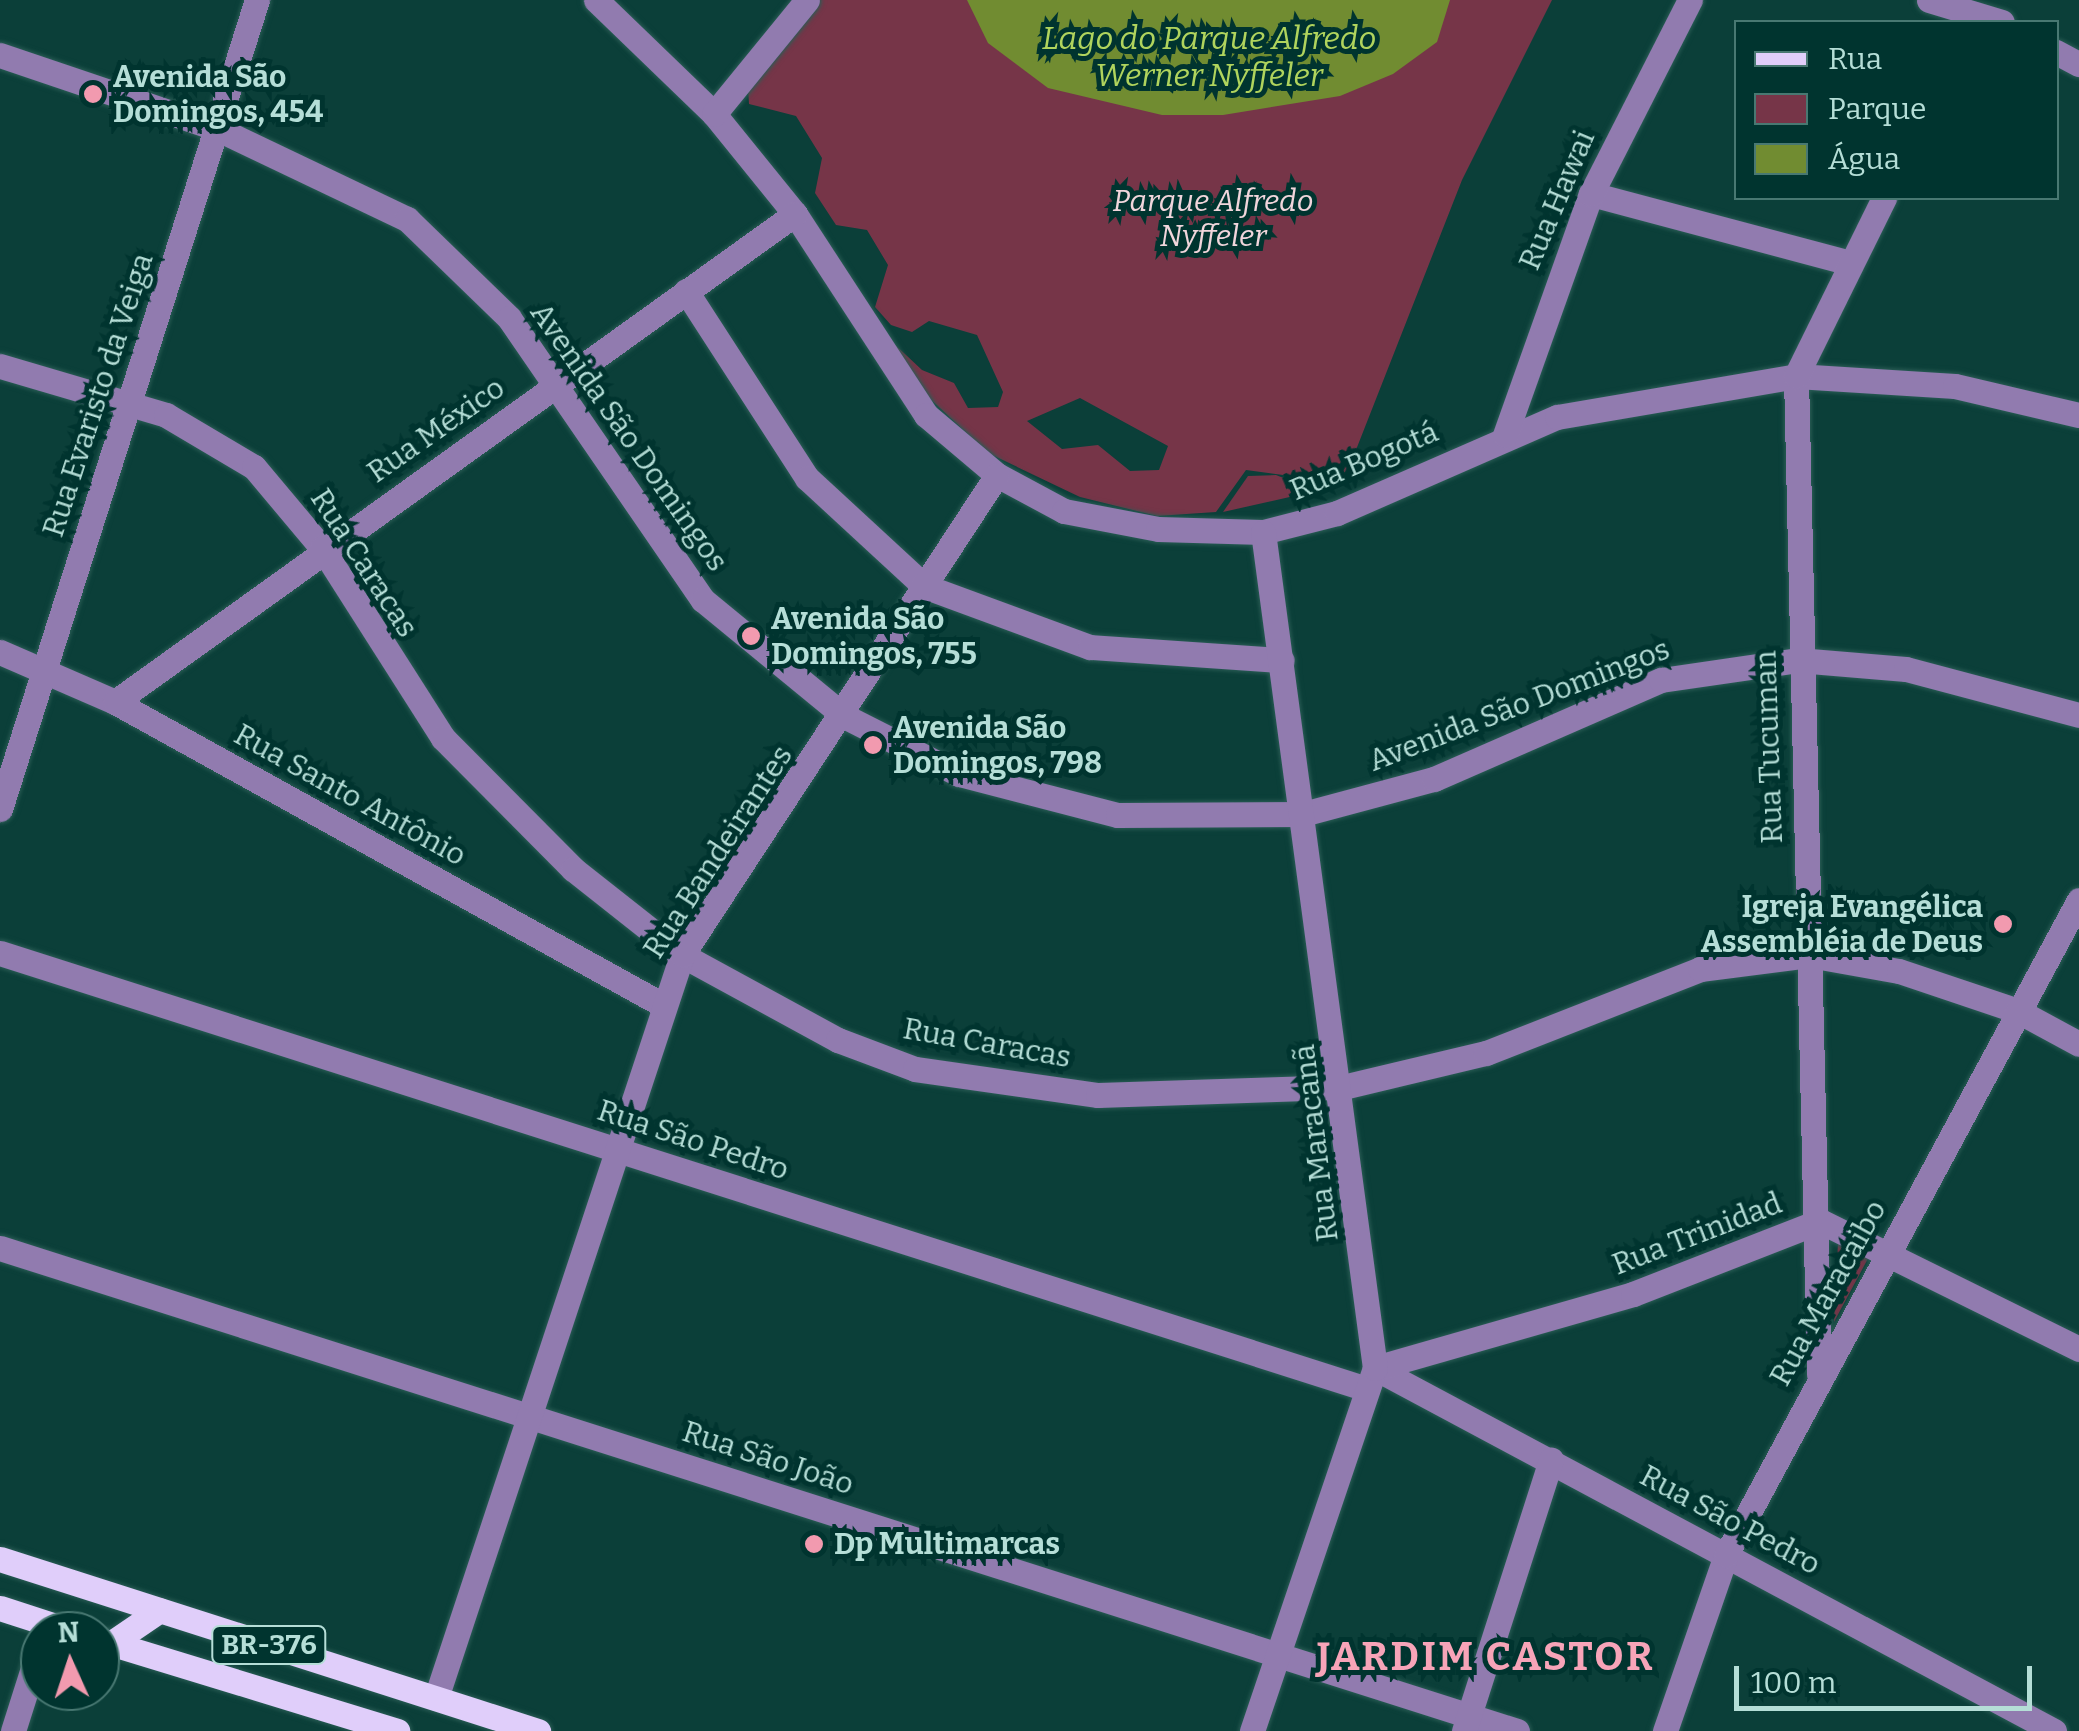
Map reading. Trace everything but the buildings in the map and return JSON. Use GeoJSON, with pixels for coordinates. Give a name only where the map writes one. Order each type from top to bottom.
{"type":"FeatureCollection","features":[{"type":"Feature","properties":{"kind":"main road","name":"BR-376"},"geometry":{"type":"LineString","coordinates":[[0,1559],[538,1731]]}},
{"type":"Feature","properties":{"kind":"main road"},"geometry":{"type":"LineString","coordinates":[[120,1633],[160,1610]]}},
{"type":"Feature","properties":{"kind":"main road","name":"BR-376"},"geometry":{"type":"LineString","coordinates":[[120,1647],[397,1731]]}},
{"type":"Feature","properties":{"kind":"street","name":"Rua Evaristo da Veiga"},"geometry":{"type":"LineString","coordinates":[[0,809],[257,0]]}},
{"type":"Feature","properties":{"kind":"street","name":"Rua Bogotá"},"geometry":{"type":"LineString","coordinates":[[596,0],[714,114],[794,214],[926,415],[997,475],[1105,523],[1263,532],[1337,514],[1505,435],[1630,398],[1796,376],[1955,386],[2079,416]]}},
{"type":"Feature","properties":{"kind":"street"},"geometry":{"type":"LineString","coordinates":[[714,114],[807,0]]}},
{"type":"Feature","properties":{"kind":"street","name":"Rua Hawai"},"geometry":{"type":"LineString","coordinates":[[1505,435],[1591,194],[1690,0]]}},
{"type":"Feature","properties":{"kind":"street"},"geometry":{"type":"LineString","coordinates":[[1929,0],[1992,15]]}},
{"type":"Feature","properties":{"kind":"street","name":"Avenida São Domingos"},"geometry":{"type":"LineString","coordinates":[[0,56],[216,128],[407,219],[488,294],[559,385],[702,600],[844,716],[959,774],[1046,801],[1118,815],[1303,814],[1434,778],[1661,680],[1798,660],[1906,669],[2079,715]]}},
{"type":"Feature","properties":{"kind":"street"},"geometry":{"type":"LineString","coordinates":[[1591,194],[1847,262]]}},
{"type":"Feature","properties":{"kind":"street","name":"Rua Tucuman"},"geometry":{"type":"LineString","coordinates":[[1818,1374],[1820,1221],[1798,660],[1796,376],[1847,262],[1883,200]]}},
{"type":"Feature","properties":{"kind":"street","name":"Rua México"},"geometry":{"type":"LineString","coordinates":[[116,702],[322,548],[559,385],[794,214]]}},
{"type":"Feature","properties":{"kind":"street"},"geometry":{"type":"LineString","coordinates":[[686,291],[807,478],[924,586],[1090,648],[1282,660]]}},
{"type":"Feature","properties":{"kind":"street","name":"Rua Caracas"},"geometry":{"type":"LineString","coordinates":[[0,366],[128,404],[210,436],[254,467],[322,548],[443,738],[572,869],[682,955],[838,1040],[916,1069],[1098,1095],[1343,1086],[1486,1053],[1700,969],[1809,955],[1899,971],[2018,1011],[2079,1044]]}},
{"type":"Feature","properties":{"kind":"street","name":"Rua Bandeirantes"},"geometry":{"type":"LineString","coordinates":[[436,1698],[530,1416],[612,1148],[682,955],[844,716],[997,475]]}},
{"type":"Feature","properties":{"kind":"street","name":"Rua Maracanã"},"geometry":{"type":"LineString","coordinates":[[1252,1731],[1371,1378],[1343,1086],[1263,532]]}},
{"type":"Feature","properties":{"kind":"street","name":"Rua Santo Antônio"},"geometry":{"type":"LineString","coordinates":[[0,652],[45,666],[116,702],[663,1005]]}},
{"type":"Feature","properties":{"kind":"street","name":"Rua Maracaibo"},"geometry":{"type":"LineString","coordinates":[[1665,1731],[1726,1555],[1818,1374],[2079,900]]}},
{"type":"Feature","properties":{"kind":"street","name":"Rua São Pedro"},"geometry":{"type":"LineString","coordinates":[[0,953],[612,1148],[1429,1396],[2054,1731]]}},
{"type":"Feature","properties":{"kind":"street","name":"Rua Trinidad"},"geometry":{"type":"LineString","coordinates":[[1371,1378],[1820,1221],[1890,1248],[2079,1349]]}},
{"type":"Feature","properties":{"kind":"street","name":"Rua São João"},"geometry":{"type":"LineString","coordinates":[[0,1248],[1280,1656],[1466,1723],[1517,1731]]}},
{"type":"Feature","properties":{"kind":"street"},"geometry":{"type":"LineString","coordinates":[[1429,1396],[1442,1354]]}},
{"type":"Feature","properties":{"kind":"street"},"geometry":{"type":"LineString","coordinates":[[1466,1723],[1551,1460]]}},
{"type":"Feature","properties":{"kind":"green space","name":"Parque Alfredo Nyffeler"},"geometry":{"type":"Polygon","coordinates":[[[819,0],[1552,0],[1462,180],[1343,483],[1246,470],[1216,512],[1157,516],[1080,497],[988,453],[925,394],[890,340],[922,370],[954,383],[968,408],[998,407],[1003,392],[977,335],[929,321],[912,332],[891,325],[875,307],[888,265],[867,230],[836,225],[815,193],[822,158],[796,116],[749,104],[748,89],[819,0]],[[1080,398],[1027,421],[1062,449],[1098,445],[1130,471],[1159,470],[1168,446],[1080,398]]]}},
{"type":"Feature","properties":{"kind":"green space"},"geometry":{"type":"Polygon","coordinates":[[[1276,475],[1316,491],[1223,512],[1248,476],[1276,475]]]}},
{"type":"Feature","properties":{"kind":"green space"},"geometry":{"type":"Polygon","coordinates":[[[1838,1243],[1871,1253],[1834,1322],[1838,1243]]]}},
{"type":"Feature","properties":{"kind":"water","name":"Lago do Parque Alfredo Werner Nyffeler"},"geometry":{"type":"Polygon","coordinates":[[[967,0],[1450,0],[1437,42],[1393,74],[1340,96],[1223,115],[1162,115],[1048,88],[988,43],[967,0]]]}},
{"type":"Feature","properties":{"kind":"place","name":"Avenida São Domingos, 454"},"geometry":{"type":"Point","coordinates":[93,94]}},
{"type":"Feature","properties":{"kind":"place","name":"Avenida São Domingos, 755"},"geometry":{"type":"Point","coordinates":[751,636]}},
{"type":"Feature","properties":{"kind":"place","name":"Avenida São Domingos, 798"},"geometry":{"type":"Point","coordinates":[873,745]}},
{"type":"Feature","properties":{"kind":"place","name":"Igreja Evangélica Assembléia de Deus"},"geometry":{"type":"Point","coordinates":[2003,924]}},
{"type":"Feature","properties":{"kind":"place","name":"Dp Multimarcas"},"geometry":{"type":"Point","coordinates":[814,1544]}},
{"type":"Feature","properties":{"kind":"district","name":"JARDIM CASTOR"},"geometry":{"type":"Point","coordinates":[1486,1657]}}]}
